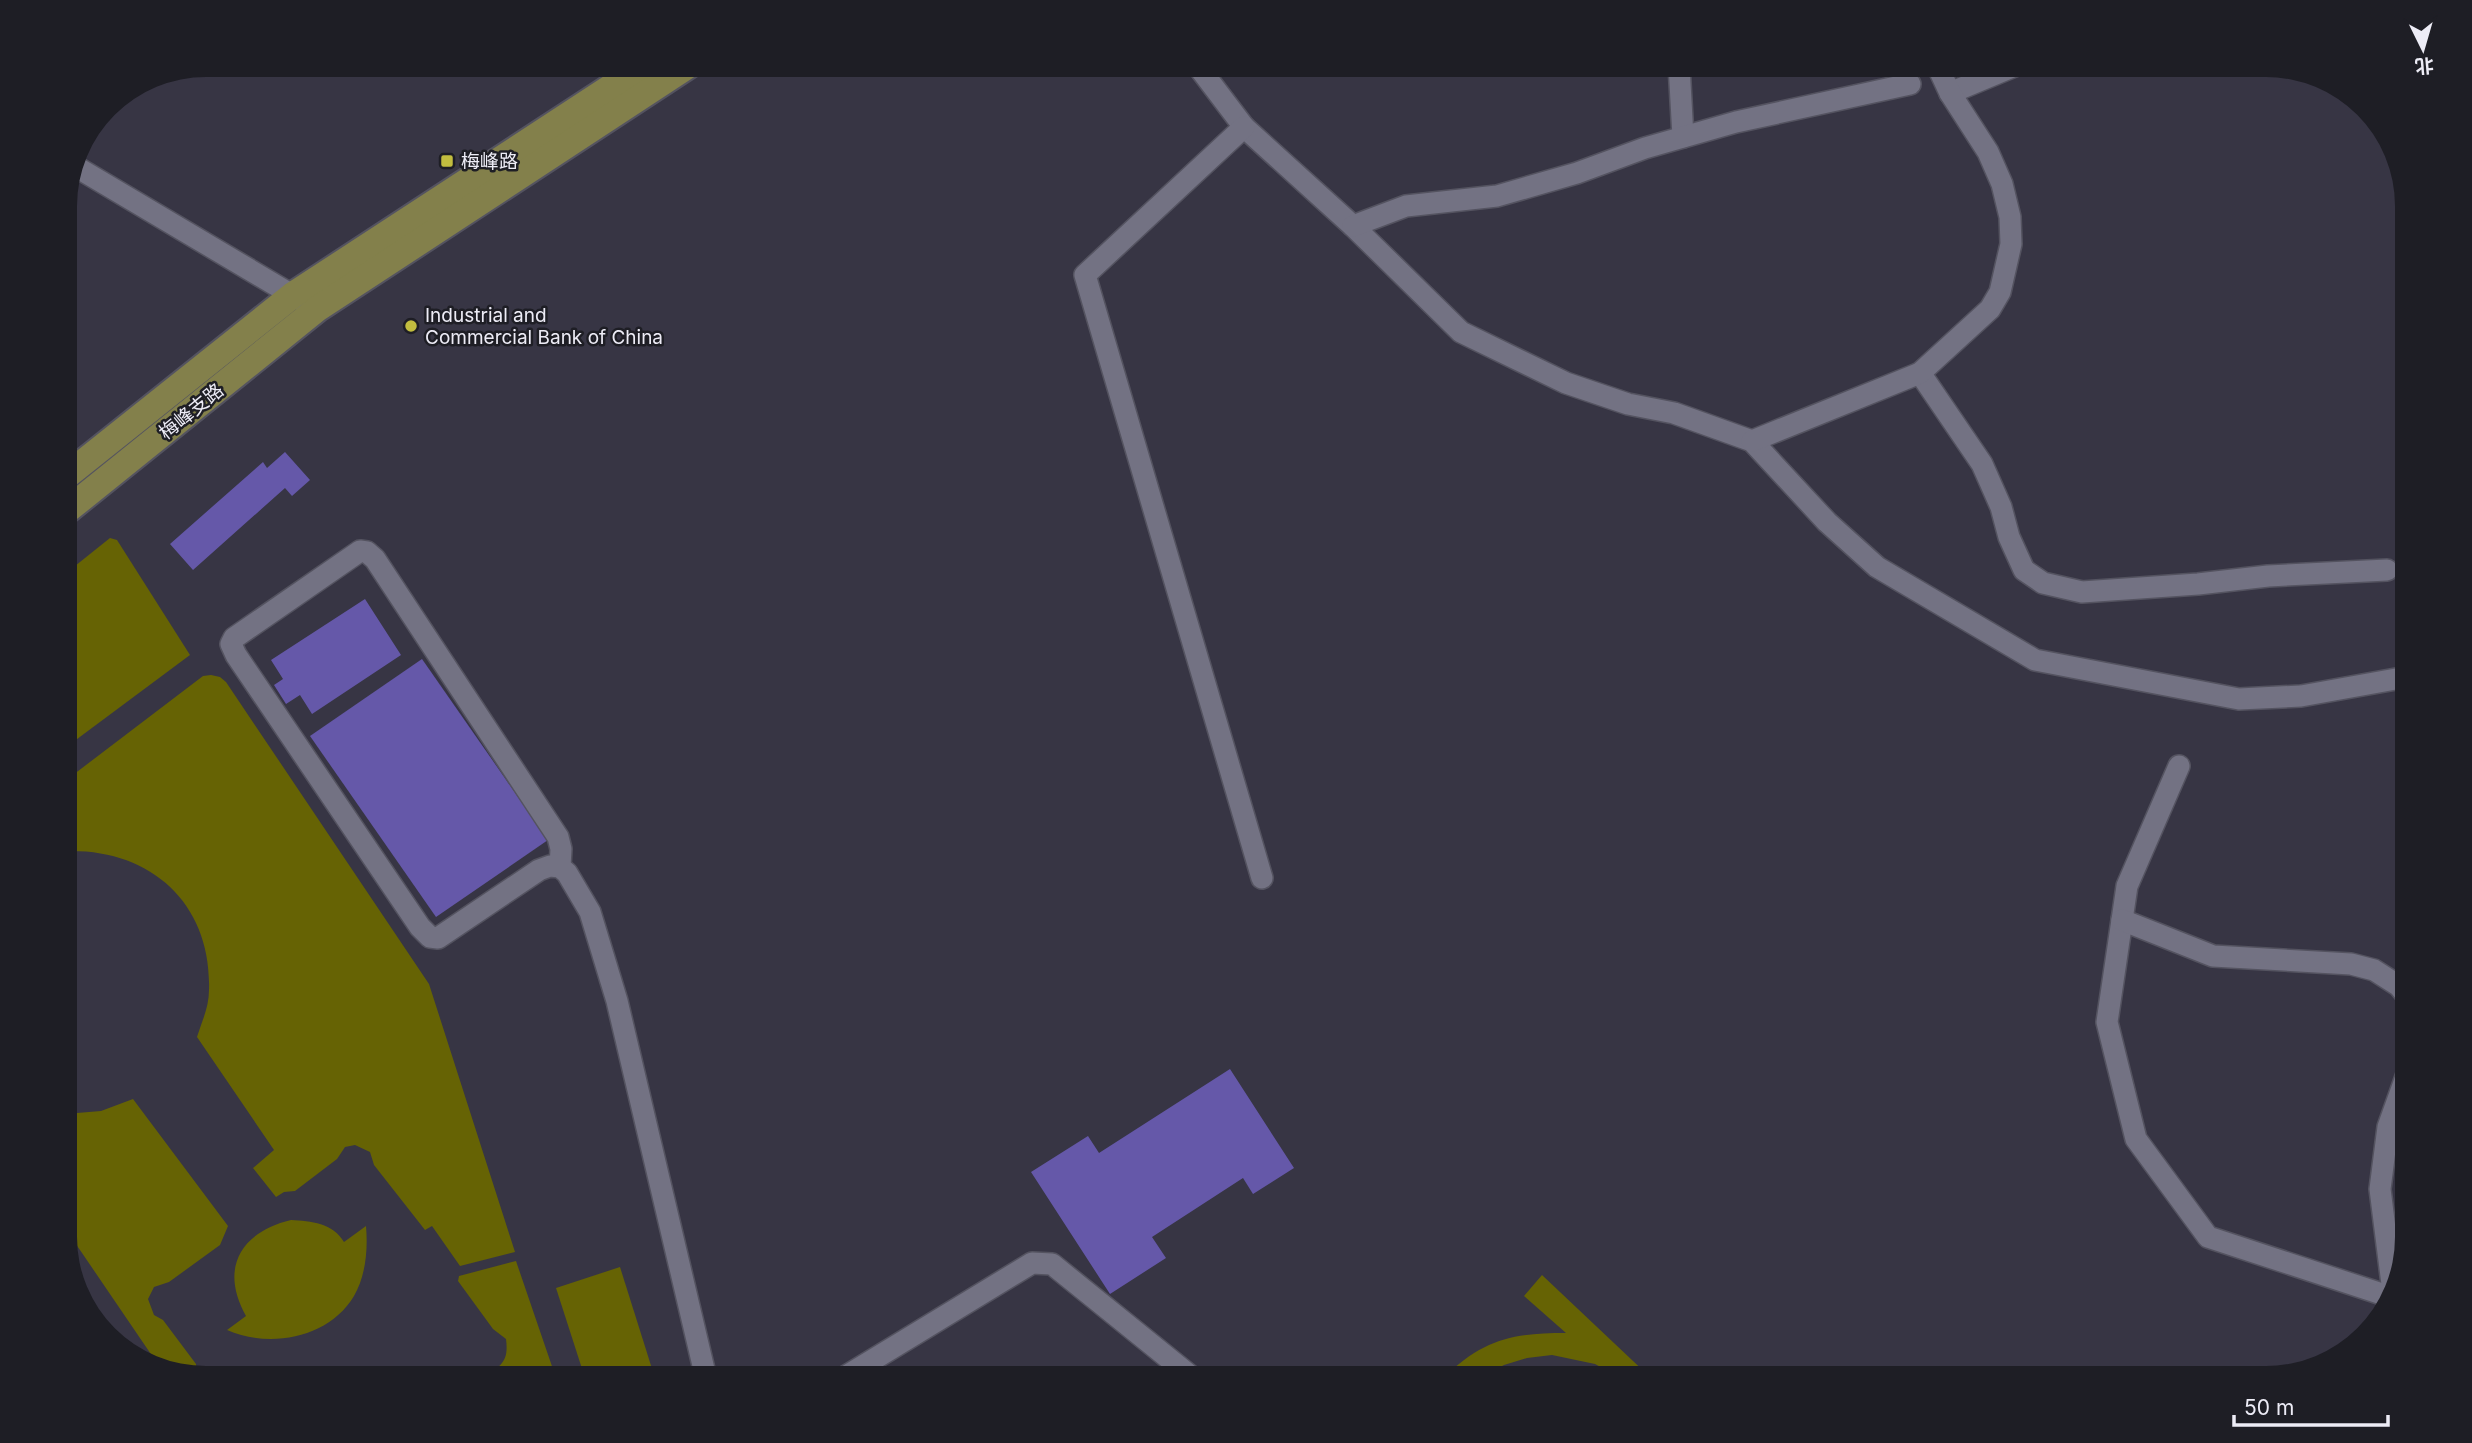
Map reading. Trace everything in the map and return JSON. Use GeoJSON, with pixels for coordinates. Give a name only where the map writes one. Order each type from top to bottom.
{"type":"FeatureCollection","features":[{"type":"Feature","properties":{"kind":"main road"},"geometry":{"type":"LineString","coordinates":[[293,295],[627,77]]}},
{"type":"Feature","properties":{"kind":"main road"},"geometry":{"type":"LineString","coordinates":[[317,309],[671,77]]}},
{"type":"Feature","properties":{"kind":"main road","name":"梅峰支路"},"geometry":{"type":"LineString","coordinates":[[77,467],[293,295]]}},
{"type":"Feature","properties":{"kind":"main road","name":"梅峰支路"},"geometry":{"type":"LineString","coordinates":[[77,502],[317,309]]}},
{"type":"Feature","properties":{"kind":"street"},"geometry":{"type":"LineString","coordinates":[[1205,77],[1244,127],[1353,226],[1461,332],[1566,383],[1628,404],[1674,413],[1752,441],[1827,522],[1877,567],[2035,660],[2239,699],[2301,696],[2395,679]]}},
{"type":"Feature","properties":{"kind":"street"},"geometry":{"type":"LineString","coordinates":[[1680,77],[1683,137]]}},
{"type":"Feature","properties":{"kind":"street"},"geometry":{"type":"LineString","coordinates":[[1752,441],[1920,373],[1990,309],[2000,292],[2011,244],[2010,217],[2002,184],[1988,152],[1943,77]]}},
{"type":"Feature","properties":{"kind":"street"},"geometry":{"type":"LineString","coordinates":[[1950,93],[1988,77]]}},
{"type":"Feature","properties":{"kind":"street"},"geometry":{"type":"LineString","coordinates":[[1353,226],[1406,206],[1497,196],[1736,122],[1910,84]]}},
{"type":"Feature","properties":{"kind":"street"},"geometry":{"type":"LineString","coordinates":[[1244,127],[1085,275],[1262,878]]}},
{"type":"Feature","properties":{"kind":"street"},"geometry":{"type":"LineString","coordinates":[[82,170],[317,309]]}},
{"type":"Feature","properties":{"kind":"street"},"geometry":{"type":"LineString","coordinates":[[1920,373],[1982,464],[2024,570],[2043,583],[2082,592],[2268,576],[2387,570]]}},
{"type":"Feature","properties":{"kind":"street"},"geometry":{"type":"LineString","coordinates":[[560,867],[561,849],[558,837],[375,559],[367,552],[360,551],[234,638],[231,644],[236,655],[412,916],[429,937],[438,938],[539,870],[550,866],[560,867],[567,873],[590,912],[617,1001],[703,1366]]}},
{"type":"Feature","properties":{"kind":"street"},"geometry":{"type":"LineString","coordinates":[[2179,766],[2127,886],[2106,1022],[2136,1139],[2208,1237],[2382,1292]]}},
{"type":"Feature","properties":{"kind":"street"},"geometry":{"type":"LineString","coordinates":[[2122,920],[2213,956],[2351,964],[2374,970],[2395,983]]}},
{"type":"Feature","properties":{"kind":"street"},"geometry":{"type":"LineString","coordinates":[[2390,1274],[2380,1189],[2388,1127],[2395,1107]]}},
{"type":"Feature","properties":{"kind":"street"},"geometry":{"type":"LineString","coordinates":[[880,1366],[1032,1263],[1052,1264],[1178,1366]]}},
{"type":"Feature","properties":{"kind":"shaded area"},"geometry":{"type":"Polygon","coordinates":[[[110,538],[117,540],[190,655],[77,739],[77,564],[110,538]]]}},
{"type":"Feature","properties":{"kind":"shaded area"},"geometry":{"type":"Polygon","coordinates":[[[203,676],[220,677],[226,682],[429,984],[515,1252],[460,1266],[432,1226],[425,1230],[374,1165],[370,1152],[355,1145],[345,1147],[337,1159],[295,1191],[284,1192],[276,1197],[253,1168],[274,1150],[197,1037],[209,996],[207,959],[200,931],[187,907],[170,887],[149,871],[124,859],[77,852],[77,772],[203,676]]]}},
{"type":"Feature","properties":{"kind":"shaded area"},"geometry":{"type":"Polygon","coordinates":[[[133,1099],[228,1226],[220,1245],[169,1282],[154,1287],[148,1299],[154,1315],[163,1320],[196,1365],[173,1362],[150,1353],[77,1246],[77,1113],[101,1111],[133,1099]]]}},
{"type":"Feature","properties":{"kind":"shaded area"},"geometry":{"type":"Polygon","coordinates":[[[291,1220],[314,1222],[328,1227],[344,1242],[366,1226],[365,1262],[354,1296],[330,1322],[297,1336],[261,1339],[227,1330],[246,1316],[238,1299],[235,1282],[235,1268],[240,1254],[259,1233],[291,1220]]]}},
{"type":"Feature","properties":{"kind":"shaded area"},"geometry":{"type":"Polygon","coordinates":[[[516,1261],[552,1366],[499,1366],[505,1358],[506,1339],[493,1329],[458,1281],[459,1276],[516,1261]]]}},
{"type":"Feature","properties":{"kind":"shaded area"},"geometry":{"type":"Polygon","coordinates":[[[620,1267],[651,1366],[581,1366],[556,1288],[620,1267]]]}},
{"type":"Feature","properties":{"kind":"shaded area"},"geometry":{"type":"Polygon","coordinates":[[[1542,1275],[1638,1366],[1599,1366],[1552,1355],[1527,1358],[1502,1366],[1457,1366],[1500,1341],[1530,1335],[1566,1333],[1524,1296],[1542,1275]]]}},
{"type":"Feature","properties":{"kind":"building"},"geometry":{"type":"Polygon","coordinates":[[[285,452],[310,480],[292,496],[285,488],[193,570],[170,544],[263,462],[267,468],[285,452]]]}},
{"type":"Feature","properties":{"kind":"building"},"geometry":{"type":"Polygon","coordinates":[[[365,599],[401,655],[312,714],[300,695],[286,704],[274,685],[283,679],[271,660],[365,599]]]}},
{"type":"Feature","properties":{"kind":"building"},"geometry":{"type":"Polygon","coordinates":[[[422,659],[548,840],[436,917],[310,736],[422,659]]]}},
{"type":"Feature","properties":{"kind":"building"},"geometry":{"type":"Polygon","coordinates":[[[1230,1069],[1294,1168],[1253,1194],[1243,1178],[1152,1237],[1166,1258],[1110,1294],[1031,1172],[1088,1136],[1099,1153],[1230,1069]]]}},
{"type":"Feature","properties":{"kind":"place","name":"梅峰路"},"geometry":{"type":"Point","coordinates":[447,161]}},
{"type":"Feature","properties":{"kind":"place","name":"Industrial and Commercial Bank of China"},"geometry":{"type":"Point","coordinates":[411,326]}}]}
